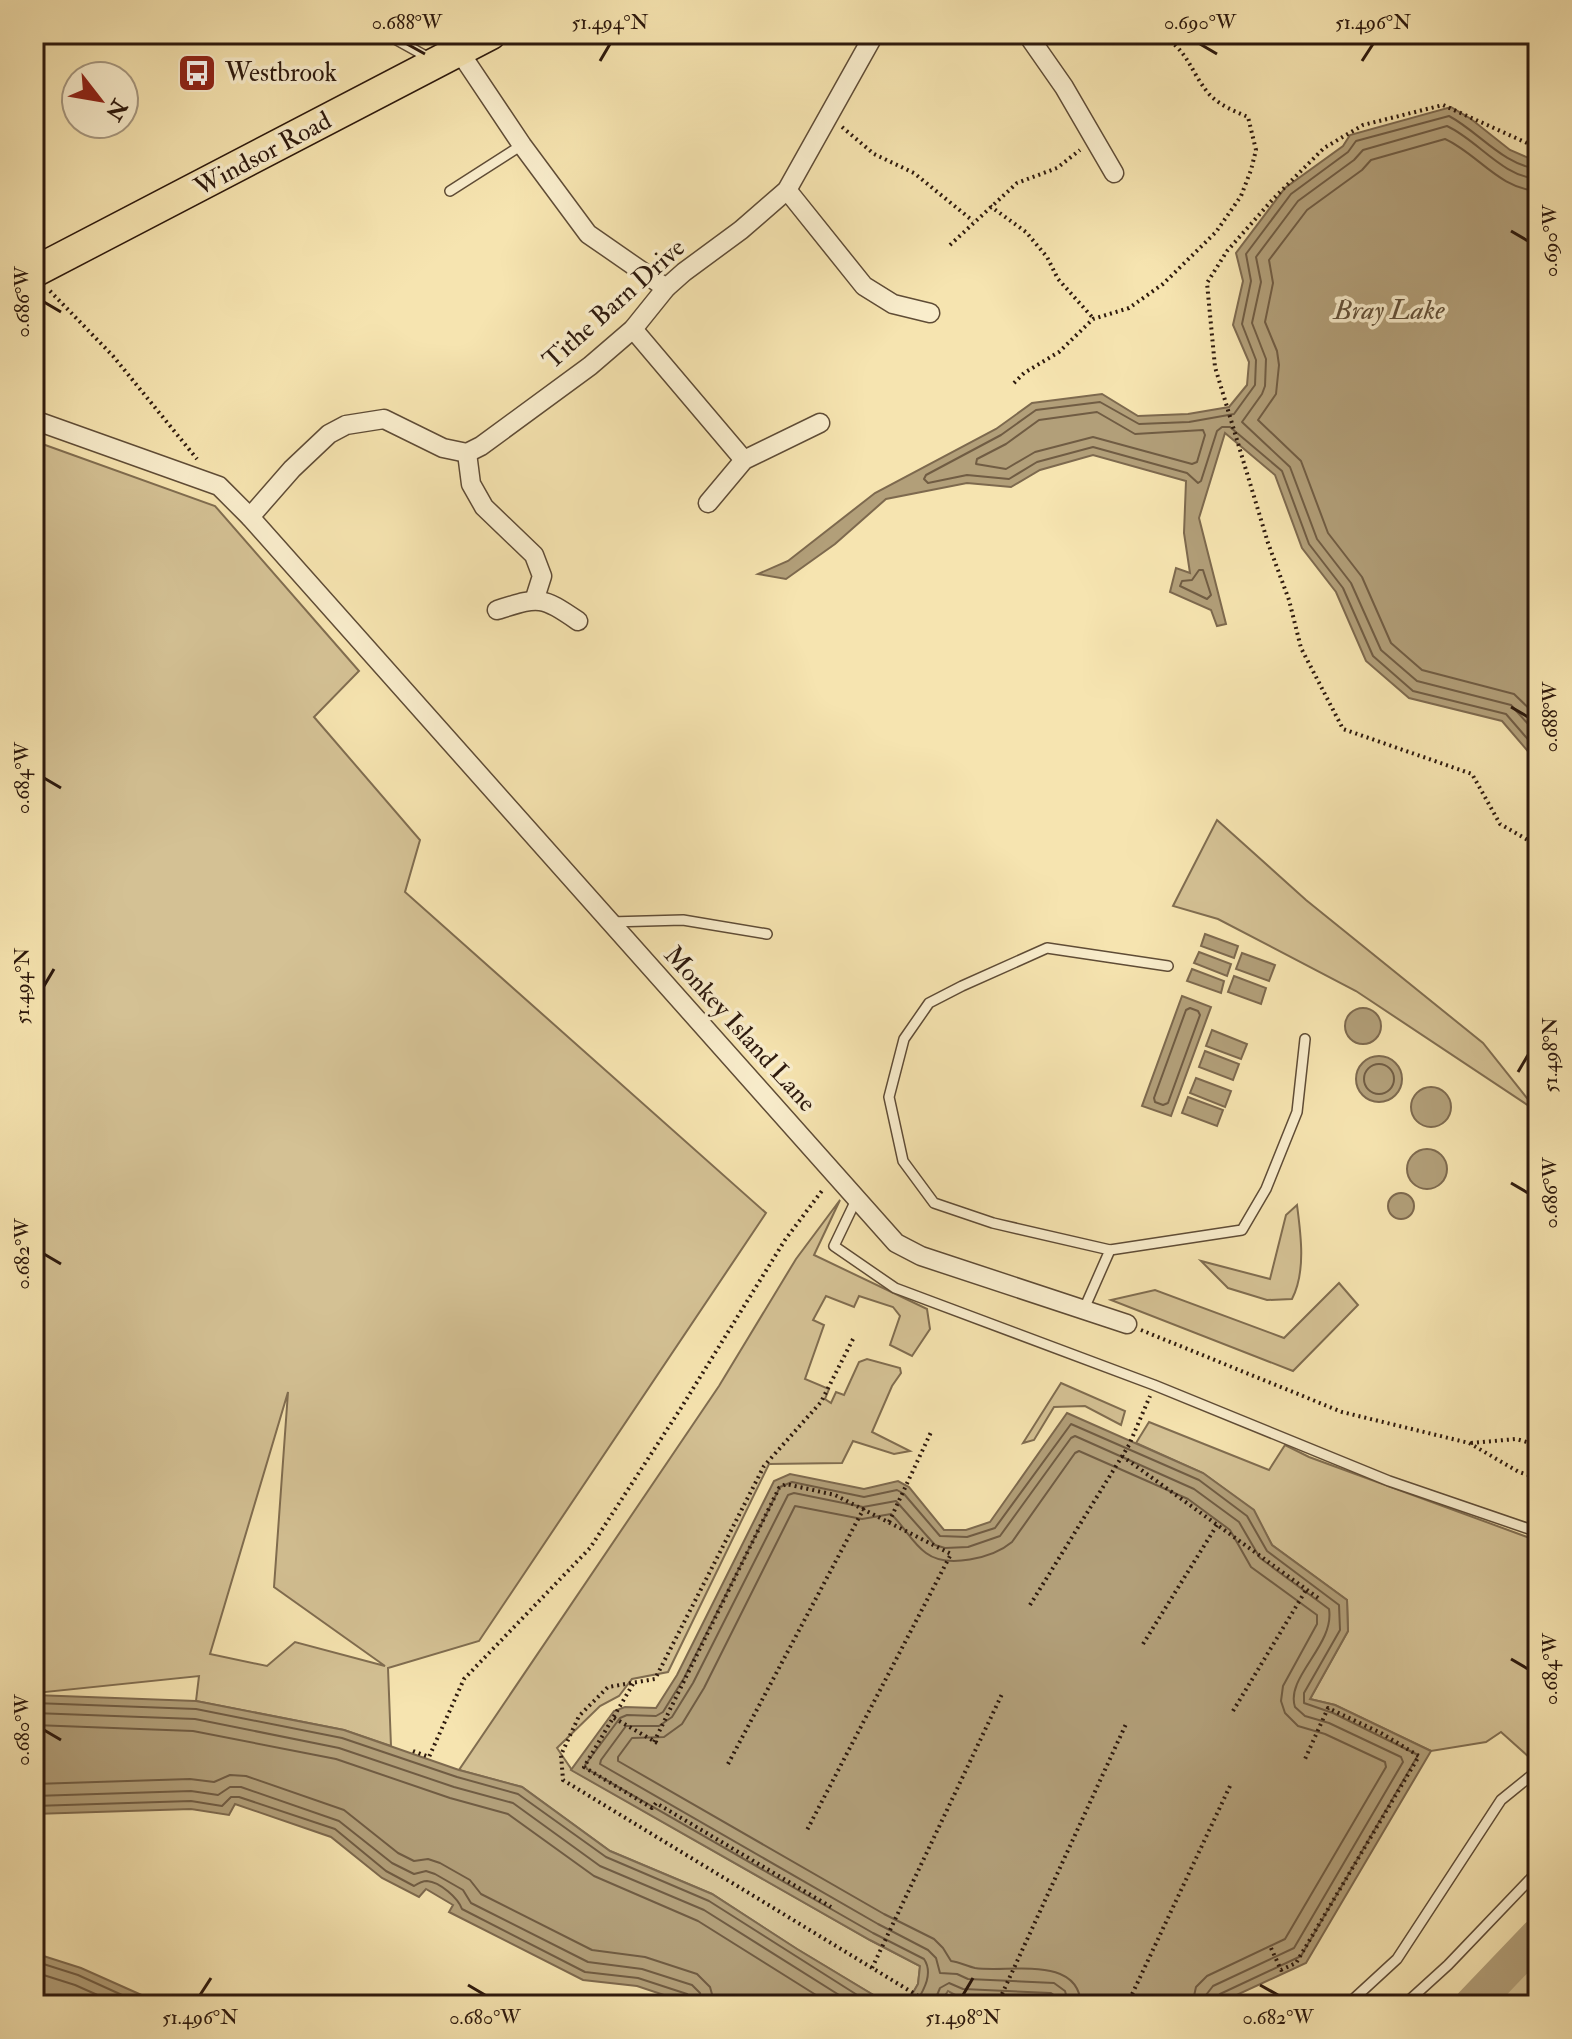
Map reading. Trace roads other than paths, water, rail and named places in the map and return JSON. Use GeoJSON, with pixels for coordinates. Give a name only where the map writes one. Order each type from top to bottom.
{"type":"FeatureCollection","features":[{"type":"Feature","properties":{"kind":"main road","name":"Windsor Road"},"geometry":{"type":"LineString","coordinates":[[37,276],[491,34]]}},
{"type":"Feature","properties":{"kind":"street"},"geometry":{"type":"LineString","coordinates":[[1027,34],[1114,173]]}},
{"type":"Feature","properties":{"kind":"street","name":"Tithe Barn Drive"},"geometry":{"type":"LineString","coordinates":[[467,453],[545,401],[590,366],[633,329],[666,288],[787,190],[871,40]]}},
{"type":"Feature","properties":{"kind":"street"},"geometry":{"type":"LineString","coordinates":[[448,56],[522,145],[588,234],[666,288]]}},
{"type":"Feature","properties":{"kind":"street"},"geometry":{"type":"LineString","coordinates":[[787,190],[864,286],[893,304],[930,313]]}},
{"type":"Feature","properties":{"kind":"street"},"geometry":{"type":"LineString","coordinates":[[633,329],[744,460]]}},
{"type":"Feature","properties":{"kind":"street"},"geometry":{"type":"LineString","coordinates":[[250,517],[292,469],[329,434],[346,425],[384,419],[443,448],[467,453],[471,484],[484,507],[534,555],[542,576],[535,598]]}},
{"type":"Feature","properties":{"kind":"street","name":"Monkey Island Lane"},"geometry":{"type":"LineString","coordinates":[[34,420],[219,486],[250,517],[896,1243],[921,1256],[1127,1324]]}},
{"type":"Feature","properties":{"kind":"street"},"geometry":{"type":"LineString","coordinates":[[708,503],[744,460],[820,423]]}},
{"type":"Feature","properties":{"kind":"street"},"geometry":{"type":"LineString","coordinates":[[497,610],[535,598],[552,603],[578,621]]}},
{"type":"Feature","properties":{"kind":"lane"},"geometry":{"type":"LineString","coordinates":[[386,34],[448,56]]}},
{"type":"Feature","properties":{"kind":"lane"},"geometry":{"type":"LineString","coordinates":[[450,191],[522,145]]}},
{"type":"Feature","properties":{"kind":"lane"},"geometry":{"type":"LineString","coordinates":[[610,922],[683,920],[767,934]]}},
{"type":"Feature","properties":{"kind":"lane"},"geometry":{"type":"LineString","coordinates":[[1168,966],[1047,948],[929,1003],[904,1039],[889,1097],[903,1161],[934,1203],[993,1223],[1110,1250],[1242,1230],[1266,1189],[1297,1112],[1305,1039]]}},
{"type":"Feature","properties":{"kind":"lane"},"geometry":{"type":"LineString","coordinates":[[856,1200],[834,1246],[895,1288],[1154,1385],[1389,1481],[1538,1532]]}},
{"type":"Feature","properties":{"kind":"lane"},"geometry":{"type":"LineString","coordinates":[[1084,1309],[1110,1250]]}},
{"type":"Feature","properties":{"kind":"lane"},"geometry":{"type":"LineString","coordinates":[[1347,2005],[1397,1959],[1501,1800],[1538,1770]]}},
{"type":"Feature","properties":{"kind":"lane"},"geometry":{"type":"LineString","coordinates":[[1404,2005],[1448,1965],[1538,1871]]}},
{"type":"Feature","properties":{"kind":"water","name":"Bray Lake"},"geometry":{"type":"Polygon","coordinates":[[[1451,107],[1510,150],[1538,162],[1538,763],[1502,721],[1409,698],[1366,661],[1336,592],[1302,548],[1275,475],[1225,433],[1199,518],[1226,624],[1217,626],[1211,610],[1170,592],[1176,568],[1190,573],[1184,533],[1186,481],[1093,455],[1040,470],[1011,487],[967,483],[886,499],[835,544],[786,579],[758,574],[788,561],[875,493],[996,429],[1032,403],[1102,394],[1138,416],[1188,414],[1229,407],[1247,385],[1249,362],[1233,325],[1243,281],[1236,253],[1285,188],[1343,146],[1350,135],[1451,107]]]}},
{"type":"Feature","properties":{"kind":"water"},"geometry":{"type":"Polygon","coordinates":[[[1205,934],[1238,946],[1234,958],[1201,946],[1205,934]]]}},
{"type":"Feature","properties":{"kind":"water"},"geometry":{"type":"Polygon","coordinates":[[[1199,952],[1231,964],[1227,976],[1194,963],[1199,952]]]}},
{"type":"Feature","properties":{"kind":"water"},"geometry":{"type":"Polygon","coordinates":[[[1242,953],[1275,965],[1269,981],[1236,969],[1242,953]]]}},
{"type":"Feature","properties":{"kind":"water"},"geometry":{"type":"Polygon","coordinates":[[[1192,969],[1224,981],[1221,993],[1187,981],[1192,969]]]}},
{"type":"Feature","properties":{"kind":"water"},"geometry":{"type":"Polygon","coordinates":[[[1234,976],[1266,988],[1261,1004],[1228,992],[1234,976]]]}},
{"type":"Feature","properties":{"kind":"water"},"geometry":{"type":"Polygon","coordinates":[[[1182,996],[1211,1007],[1171,1116],[1142,1106],[1182,996]]]}},
{"type":"Feature","properties":{"kind":"water"},"geometry":{"type":"Polygon","coordinates":[[[1363,1008],[1376,1013],[1381,1026],[1376,1039],[1363,1044],[1350,1039],[1345,1026],[1350,1013],[1363,1008]]]}},
{"type":"Feature","properties":{"kind":"water"},"geometry":{"type":"Polygon","coordinates":[[[1212,1030],[1247,1044],[1241,1059],[1206,1046],[1212,1030]]]}},
{"type":"Feature","properties":{"kind":"water"},"geometry":{"type":"Polygon","coordinates":[[[1205,1051],[1239,1064],[1233,1080],[1199,1067],[1205,1051]]]}},
{"type":"Feature","properties":{"kind":"water"},"geometry":{"type":"Polygon","coordinates":[[[1379,1056],[1396,1062],[1402,1079],[1396,1096],[1379,1102],[1362,1096],[1356,1079],[1362,1062],[1379,1056]]]}},
{"type":"Feature","properties":{"kind":"water"},"geometry":{"type":"Polygon","coordinates":[[[1196,1078],[1231,1091],[1225,1107],[1190,1093],[1196,1078]]]}},
{"type":"Feature","properties":{"kind":"water"},"geometry":{"type":"Polygon","coordinates":[[[1431,1087],[1445,1093],[1451,1107],[1445,1121],[1431,1127],[1417,1121],[1411,1107],[1417,1093],[1431,1087]]]}},
{"type":"Feature","properties":{"kind":"water"},"geometry":{"type":"Polygon","coordinates":[[[1188,1097],[1223,1110],[1217,1126],[1182,1113],[1188,1097]]]}},
{"type":"Feature","properties":{"kind":"water"},"geometry":{"type":"Polygon","coordinates":[[[1427,1149],[1441,1155],[1447,1169],[1441,1183],[1427,1189],[1413,1183],[1407,1169],[1413,1155],[1427,1149]]]}},
{"type":"Feature","properties":{"kind":"water"},"geometry":{"type":"Polygon","coordinates":[[[1401,1193],[1410,1197],[1414,1206],[1410,1215],[1401,1219],[1392,1215],[1388,1206],[1392,1197],[1401,1193]]]}},
{"type":"Feature","properties":{"kind":"water"},"geometry":{"type":"Polygon","coordinates":[[[1067,1413],[1203,1473],[1254,1510],[1272,1545],[1347,1600],[1348,1631],[1310,1699],[1335,1705],[1431,1751],[1306,1963],[1215,2005],[1105,2005],[959,1997],[948,1991],[939,2005],[906,2005],[918,1984],[920,1966],[571,1770],[614,1711],[625,1707],[656,1708],[677,1675],[774,1481],[790,1474],[864,1489],[898,1481],[909,1487],[944,1530],[966,1530],[990,1522],[1067,1413]]]}},
{"type":"Feature","properties":{"kind":"water"},"geometry":{"type":"Polygon","coordinates":[[[34,1695],[196,1701],[344,1730],[459,1770],[522,1787],[610,1851],[712,1894],[875,1996],[883,2005],[694,2005],[637,1986],[583,1980],[449,1912],[453,1905],[426,1889],[419,1897],[382,1878],[331,1837],[235,1804],[229,1815],[191,1809],[34,1814],[34,1695]]]}},
{"type":"Feature","properties":{"kind":"water"},"geometry":{"type":"Polygon","coordinates":[[[34,1953],[81,1968],[164,2005],[34,2005],[34,1953]]]}},
{"type":"Feature","properties":{"kind":"waterway"},"geometry":{"type":"LineString","coordinates":[[1472,2005],[1538,1936]]}},
{"type":"Feature","properties":{"kind":"place","name":"Westbrook"},"geometry":{"type":"Point","coordinates":[197,73]}}]}
